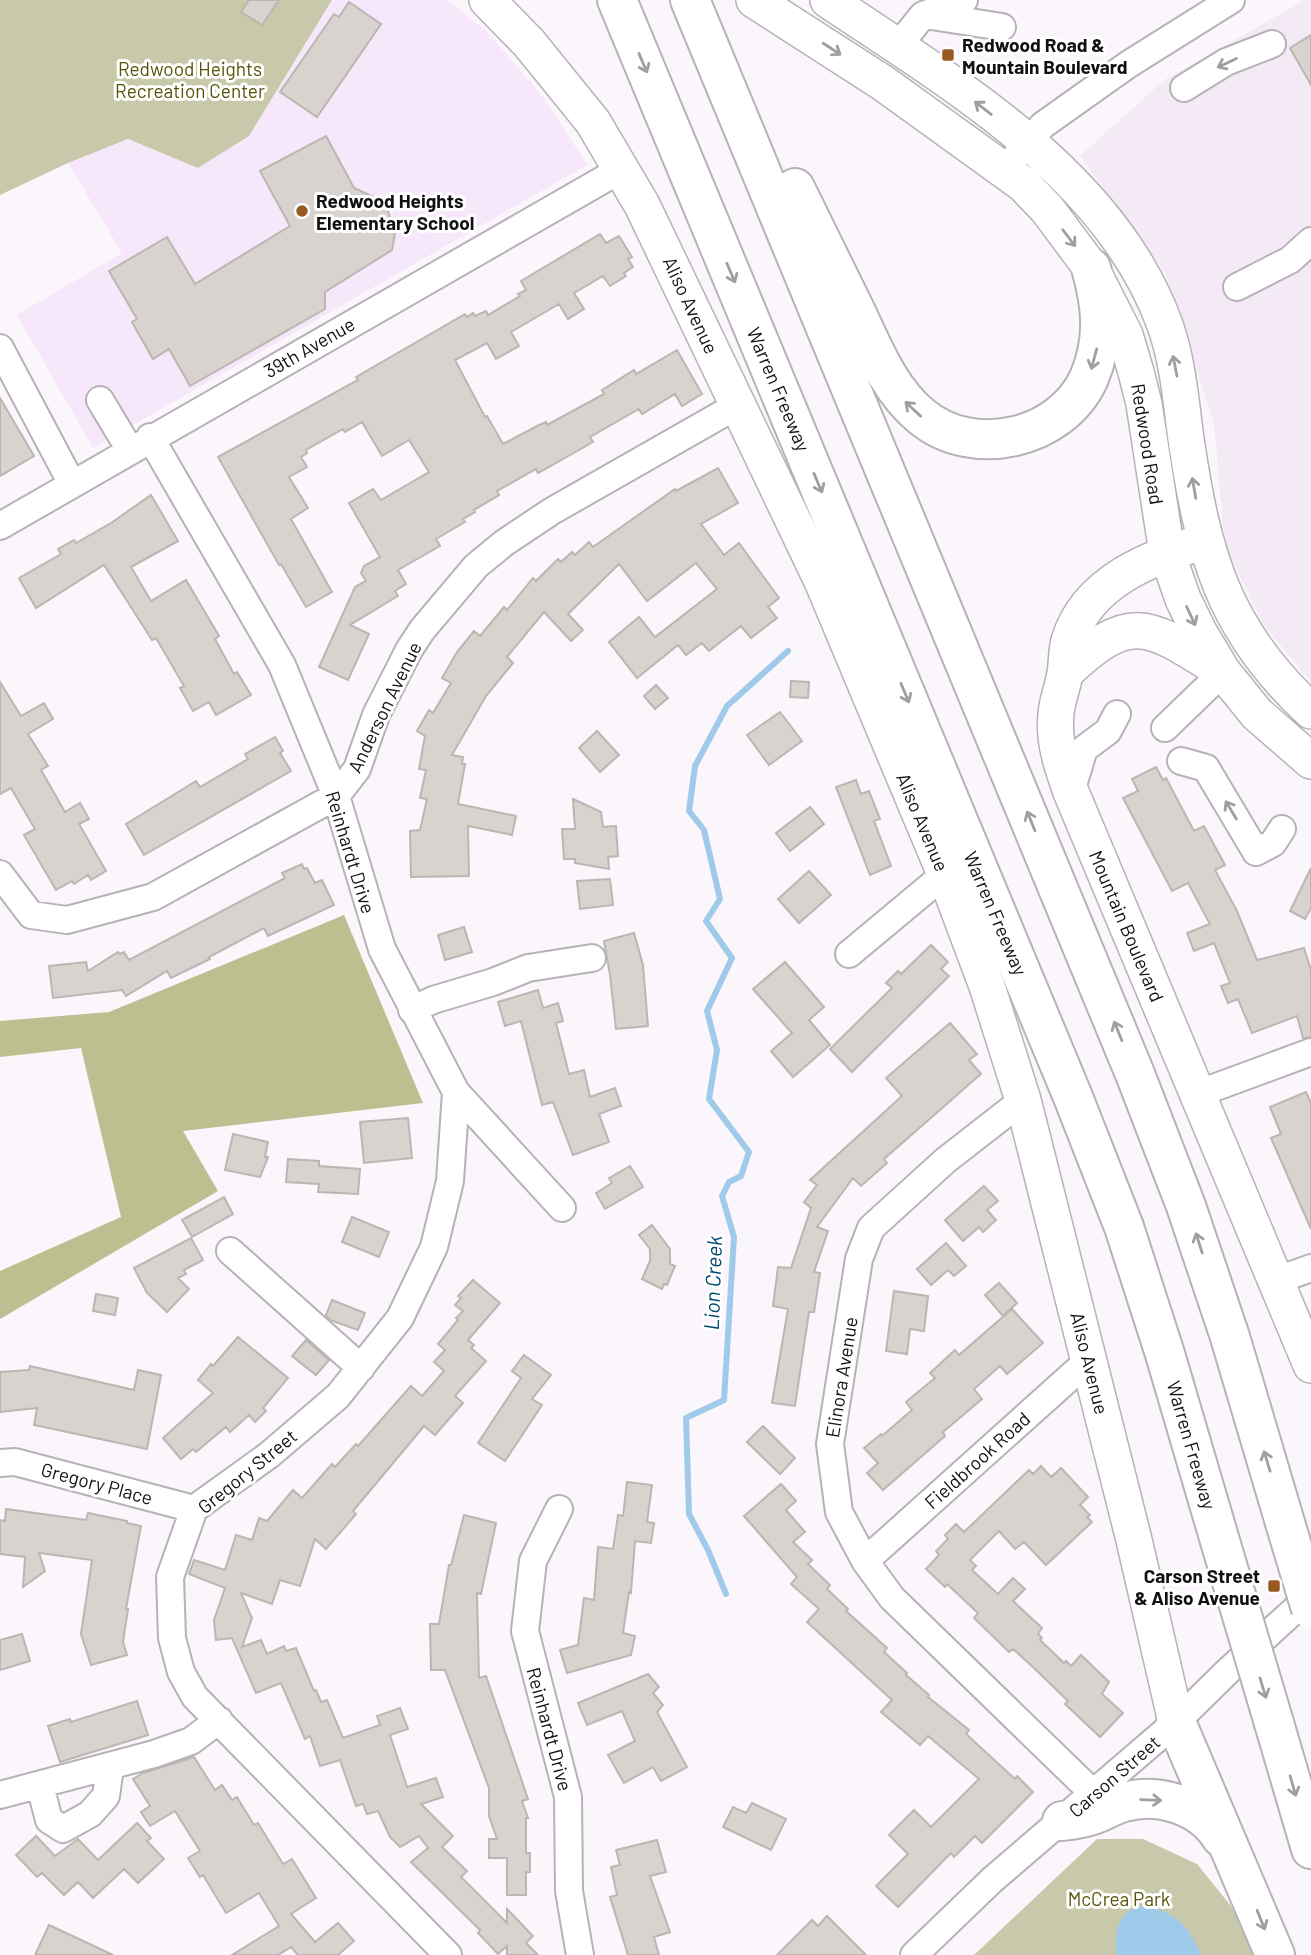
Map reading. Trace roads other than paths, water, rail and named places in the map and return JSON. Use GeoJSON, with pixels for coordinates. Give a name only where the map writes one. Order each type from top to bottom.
{"type":"FeatureCollection","features":[{"type":"Feature","properties":{"kind":"highway","name":"Warren Freeway"},"geometry":{"type":"LineString","coordinates":[[617,0],[1068,1084],[1115,1204],[1165,1354],[1311,1849]]}},
{"type":"Feature","properties":{"kind":"highway"},"geometry":{"type":"LineString","coordinates":[[690,0],[1140,1086],[1191,1219],[1230,1337],[1311,1609]]}},
{"type":"Feature","properties":{"kind":"highway"},"geometry":{"type":"LineString","coordinates":[[712,50],[733,87],[777,151],[888,377],[904,400],[940,429],[986,440],[1008,439],[1030,432],[1065,410],[1088,378],[1100,336],[1100,299],[1091,268]]}},
{"type":"Feature","properties":{"kind":"highway"},"geometry":{"type":"LineString","coordinates":[[1176,1722],[1275,1955]]}},
{"type":"Feature","properties":{"kind":"highway"},"geometry":{"type":"LineString","coordinates":[[1062,1821],[1090,1816],[1128,1801],[1147,1798],[1166,1801],[1185,1807],[1215,1827],[1239,1868]]}},
{"type":"Feature","properties":{"kind":"main road","name":"Aliso Avenue"},"geometry":{"type":"LineString","coordinates":[[487,0],[529,43],[593,122],[653,226],[822,581],[945,874],[987,986],[1023,1100],[1134,1540],[1176,1722]]}},
{"type":"Feature","properties":{"kind":"main road","name":"Redwood Road"},"geometry":{"type":"LineString","coordinates":[[828,0],[949,81],[1027,143],[1073,183],[1103,217],[1128,252],[1160,314],[1175,361],[1193,487],[1205,541],[1220,587],[1234,617],[1264,660],[1311,711]]}},
{"type":"Feature","properties":{"kind":"main road","name":"Redwood Road"},"geometry":{"type":"LineString","coordinates":[[767,8],[883,83],[1023,184],[1047,209],[1091,268],[1125,335],[1142,393],[1167,553],[1174,576],[1199,632],[1223,672],[1257,714],[1311,761]]}},
{"type":"Feature","properties":{"kind":"main road","name":"Mountain Boulevard"},"geometry":{"type":"LineString","coordinates":[[1205,541],[1167,553],[1125,573],[1088,607],[1068,642],[1065,673],[1056,713],[1058,757],[1311,1366]]}},
{"type":"Feature","properties":{"kind":"main road"},"geometry":{"type":"LineString","coordinates":[[1065,673],[1100,642],[1113,634],[1128,630],[1163,636],[1223,672]]}},
{"type":"Feature","properties":{"kind":"street"},"geometry":{"type":"LineString","coordinates":[[898,46],[923,15],[964,0]]}},
{"type":"Feature","properties":{"kind":"street"},"geometry":{"type":"LineString","coordinates":[[1004,170],[1043,125],[1094,76],[1167,39],[1231,0]]}},
{"type":"Feature","properties":{"kind":"street"},"geometry":{"type":"LineString","coordinates":[[923,15],[1002,27]]}},
{"type":"Feature","properties":{"kind":"street"},"geometry":{"type":"LineString","coordinates":[[1184,88],[1226,62],[1272,44]]}},
{"type":"Feature","properties":{"kind":"street","name":"39th Avenue"},"geometry":{"type":"LineString","coordinates":[[0,526],[620,170]]}},
{"type":"Feature","properties":{"kind":"street"},"geometry":{"type":"LineString","coordinates":[[1237,287],[1290,260],[1311,241]]}},
{"type":"Feature","properties":{"kind":"street"},"geometry":{"type":"LineString","coordinates":[[0,348],[72,484]]}},
{"type":"Feature","properties":{"kind":"street","name":"Reinhardt Drive"},"geometry":{"type":"LineString","coordinates":[[100,400],[140,444],[282,665],[336,796],[382,949],[456,1092],[562,1208]]}},
{"type":"Feature","properties":{"kind":"street","name":"Anderson Avenue"},"geometry":{"type":"LineString","coordinates":[[0,874],[31,915],[66,920],[153,897],[336,796],[357,769],[376,715],[409,650],[443,603],[476,566],[504,543],[552,511],[738,405]]}},
{"type":"Feature","properties":{"kind":"street"},"geometry":{"type":"LineString","coordinates":[[1165,728],[1223,672]]}},
{"type":"Feature","properties":{"kind":"street"},"geometry":{"type":"LineString","coordinates":[[1071,792],[1084,749],[1108,731],[1117,714]]}},
{"type":"Feature","properties":{"kind":"street"},"geometry":{"type":"LineString","coordinates":[[1201,759],[1256,852],[1273,843],[1282,829]]}},
{"type":"Feature","properties":{"kind":"street"},"geometry":{"type":"LineString","coordinates":[[849,954],[945,874]]}},
{"type":"Feature","properties":{"kind":"street"},"geometry":{"type":"LineString","coordinates":[[412,1010],[433,1000],[528,968],[592,958]]}},
{"type":"Feature","properties":{"kind":"street"},"geometry":{"type":"LineString","coordinates":[[1197,1094],[1311,1052]]}},
{"type":"Feature","properties":{"kind":"street","name":"Gregory Street"},"geometry":{"type":"LineString","coordinates":[[448,1955],[195,1696],[186,1680],[172,1637],[170,1577],[194,1509],[269,1455],[338,1396],[400,1318],[434,1247],[450,1181],[456,1092]]}},
{"type":"Feature","properties":{"kind":"street","name":"Elinora Avenue"},"geometry":{"type":"LineString","coordinates":[[1023,1100],[946,1160],[871,1228],[859,1259],[830,1444],[839,1512],[866,1561],[892,1598],[1094,1794]]}},
{"type":"Feature","properties":{"kind":"street"},"geometry":{"type":"LineString","coordinates":[[230,1251],[361,1368]]}},
{"type":"Feature","properties":{"kind":"street"},"geometry":{"type":"LineString","coordinates":[[1275,1281],[1311,1268]]}},
{"type":"Feature","properties":{"kind":"street","name":"Fieldbrook Road"},"geometry":{"type":"LineString","coordinates":[[866,1561],[1089,1360]]}},
{"type":"Feature","properties":{"kind":"street","name":"Gregory Place"},"geometry":{"type":"LineString","coordinates":[[0,1463],[15,1462],[194,1509]]}},
{"type":"Feature","properties":{"kind":"street","name":"Reinhardt Drive"},"geometry":{"type":"LineString","coordinates":[[559,1509],[533,1561],[524,1631],[568,1797],[569,1891],[580,1955]]}},
{"type":"Feature","properties":{"kind":"street","name":"Carson Street"},"geometry":{"type":"LineString","coordinates":[[914,1955],[992,1880],[1176,1722],[1311,1595]]}},
{"type":"Feature","properties":{"kind":"street"},"geometry":{"type":"LineString","coordinates":[[0,1795],[154,1755],[191,1741],[219,1720]]}},
{"type":"Feature","properties":{"kind":"street"},"geometry":{"type":"LineString","coordinates":[[40,1786],[49,1820],[64,1829],[90,1814],[106,1796],[110,1767]]}},
{"type":"Feature","properties":{"kind":"water"},"geometry":{"type":"Polygon","coordinates":[[[1144,1905],[1179,1921],[1201,1955],[1117,1955],[1119,1923],[1128,1912],[1144,1905]]]}},
{"type":"Feature","properties":{"kind":"waterway","name":"Lion Creek"},"geometry":{"type":"LineString","coordinates":[[726,1594],[708,1550],[689,1514],[686,1418],[724,1400],[734,1237],[722,1196],[729,1182],[741,1176],[749,1152],[709,1099],[717,1050],[707,1011],[732,958],[706,921],[720,899],[704,830],[689,811],[695,766],[727,706],[788,651]]}},
{"type":"Feature","properties":{"kind":"place","name":"Redwood Road & Mountain Boulevard"},"geometry":{"type":"Point","coordinates":[948,55]}},
{"type":"Feature","properties":{"kind":"place","name":"Redwood Heights Elementary School"},"geometry":{"type":"Point","coordinates":[302,211]}},
{"type":"Feature","properties":{"kind":"place","name":"Carson Street & Aliso Avenue"},"geometry":{"type":"Point","coordinates":[1274,1586]}},
{"type":"Feature","properties":{"kind":"park label","name":"Redwood Heights Recreation Center"},"geometry":{"type":"Point","coordinates":[190,79]}},
{"type":"Feature","properties":{"kind":"park label","name":"McCrea Park"},"geometry":{"type":"Point","coordinates":[1119,1898]}}]}
